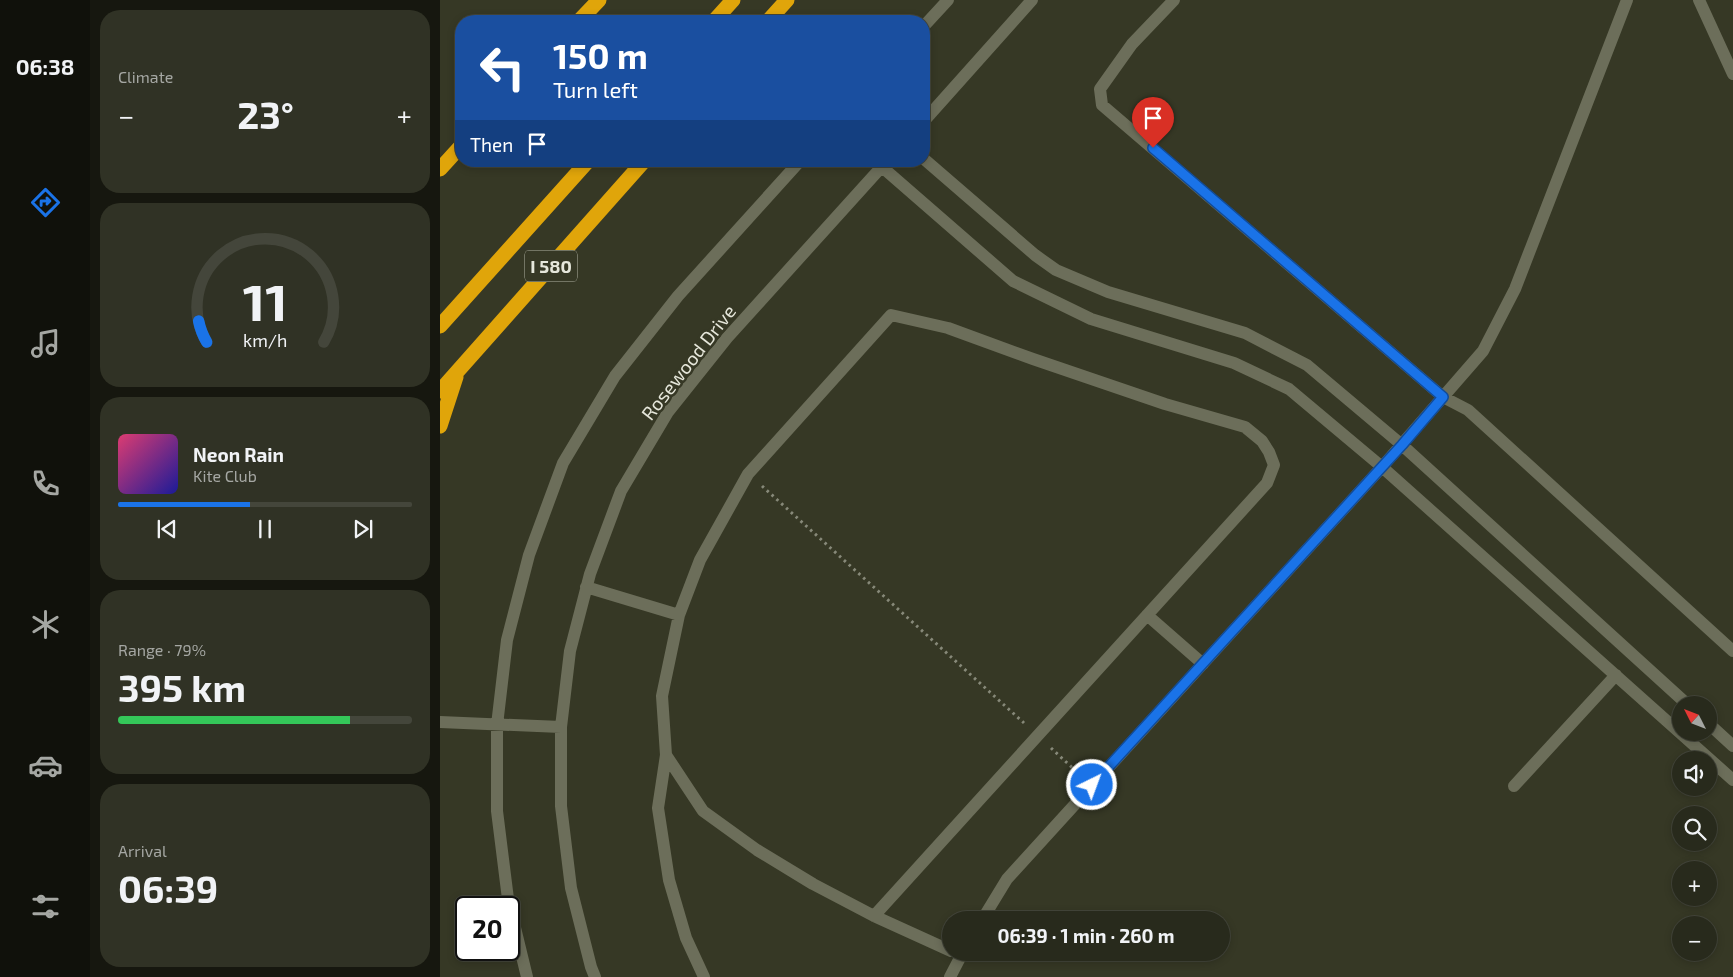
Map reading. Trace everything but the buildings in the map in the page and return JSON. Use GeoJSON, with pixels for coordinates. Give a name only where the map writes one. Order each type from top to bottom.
{"type":"FeatureCollection","features":[{"type":"Feature","properties":{"kind":"highway"},"geometry":{"type":"LineString","coordinates":[[584,15],[598,0]]}},
{"type":"Feature","properties":{"kind":"highway"},"geometry":{"type":"LineString","coordinates":[[719,15],[733,0]]}},
{"type":"Feature","properties":{"kind":"highway"},"geometry":{"type":"LineString","coordinates":[[773,15],[786,0]]}},
{"type":"Feature","properties":{"kind":"highway"},"geometry":{"type":"LineString","coordinates":[[440,169],[455,153]]}},
{"type":"Feature","properties":{"kind":"highway","name":"I 580"},"geometry":{"type":"LineString","coordinates":[[440,326],[583,167]]}},
{"type":"Feature","properties":{"kind":"highway","name":"I 580"},"geometry":{"type":"LineString","coordinates":[[440,391],[639,167]]}},
{"type":"Feature","properties":{"kind":"highway"},"geometry":{"type":"LineString","coordinates":[[440,426],[458,371]]}},
{"type":"Feature","properties":{"kind":"street"},"geometry":{"type":"LineString","coordinates":[[930,20],[948,0]]}},
{"type":"Feature","properties":{"kind":"street"},"geometry":{"type":"LineString","coordinates":[[930,114],[1032,0]]}},
{"type":"Feature","properties":{"kind":"street"},"geometry":{"type":"LineString","coordinates":[[1174,0],[1132,44],[1110,74],[1100,90],[1102,105],[1443,397],[1468,410],[1733,651]]}},
{"type":"Feature","properties":{"kind":"street"},"geometry":{"type":"LineString","coordinates":[[987,911],[1007,879],[1402,445],[1483,351],[1514,289],[1627,0]]}},
{"type":"Feature","properties":{"kind":"street"},"geometry":{"type":"LineString","coordinates":[[1699,0],[1733,74]]}},
{"type":"Feature","properties":{"kind":"street"},"geometry":{"type":"LineString","coordinates":[[930,164],[1035,255],[1056,270],[1108,292],[1245,333],[1307,365],[1402,445],[1678,696]]}},
{"type":"Feature","properties":{"kind":"street"},"geometry":{"type":"LineString","coordinates":[[527,977],[508,900],[497,811],[497,726],[506,640],[528,555],[563,463],[621,369],[678,296],[795,167]]}},
{"type":"Feature","properties":{"kind":"street","name":"Rosewood Drive"},"geometry":{"type":"LineString","coordinates":[[596,977],[591,967],[571,888],[561,806],[561,727],[570,651],[590,574],[621,491],[668,412],[727,338],[879,167]]}},
{"type":"Feature","properties":{"kind":"street"},"geometry":{"type":"LineString","coordinates":[[887,167],[1013,281],[1091,319],[1234,364],[1289,389],[1382,467],[1733,780]]}},
{"type":"Feature","properties":{"kind":"street"},"geometry":{"type":"LineString","coordinates":[[704,977],[684,932],[669,880],[658,808],[666,755],[662,696],[679,615],[700,560],[748,474],[891,315],[948,328],[1033,360],[1165,404],[1245,427],[1262,441],[1269,452],[1274,465],[1267,483],[874,916]]}},
{"type":"Feature","properties":{"kind":"street"},"geometry":{"type":"LineString","coordinates":[[586,587],[679,615]]}},
{"type":"Feature","properties":{"kind":"street"},"geometry":{"type":"LineString","coordinates":[[1147,615],[1203,664]]}},
{"type":"Feature","properties":{"kind":"street"},"geometry":{"type":"LineString","coordinates":[[1514,786],[1616,676]]}},
{"type":"Feature","properties":{"kind":"street"},"geometry":{"type":"LineString","coordinates":[[440,722],[497,726],[561,727]]}},
{"type":"Feature","properties":{"kind":"street"},"geometry":{"type":"LineString","coordinates":[[1718,732],[1733,746]]}},
{"type":"Feature","properties":{"kind":"street"},"geometry":{"type":"LineString","coordinates":[[666,755],[703,810],[765,855],[813,884],[874,916],[942,946]]}},
{"type":"Feature","properties":{"kind":"street"},"geometry":{"type":"LineString","coordinates":[[950,977],[955,961]]}},
{"type":"Feature","properties":{"kind":"path"},"geometry":{"type":"LineString","coordinates":[[748,474],[1092,785]]}},
{"type":"Feature","properties":{"kind":"route"},"geometry":{"type":"LineString","coordinates":[[1092,785],[1402,445],[1443,397],[1153,148]]}}]}
